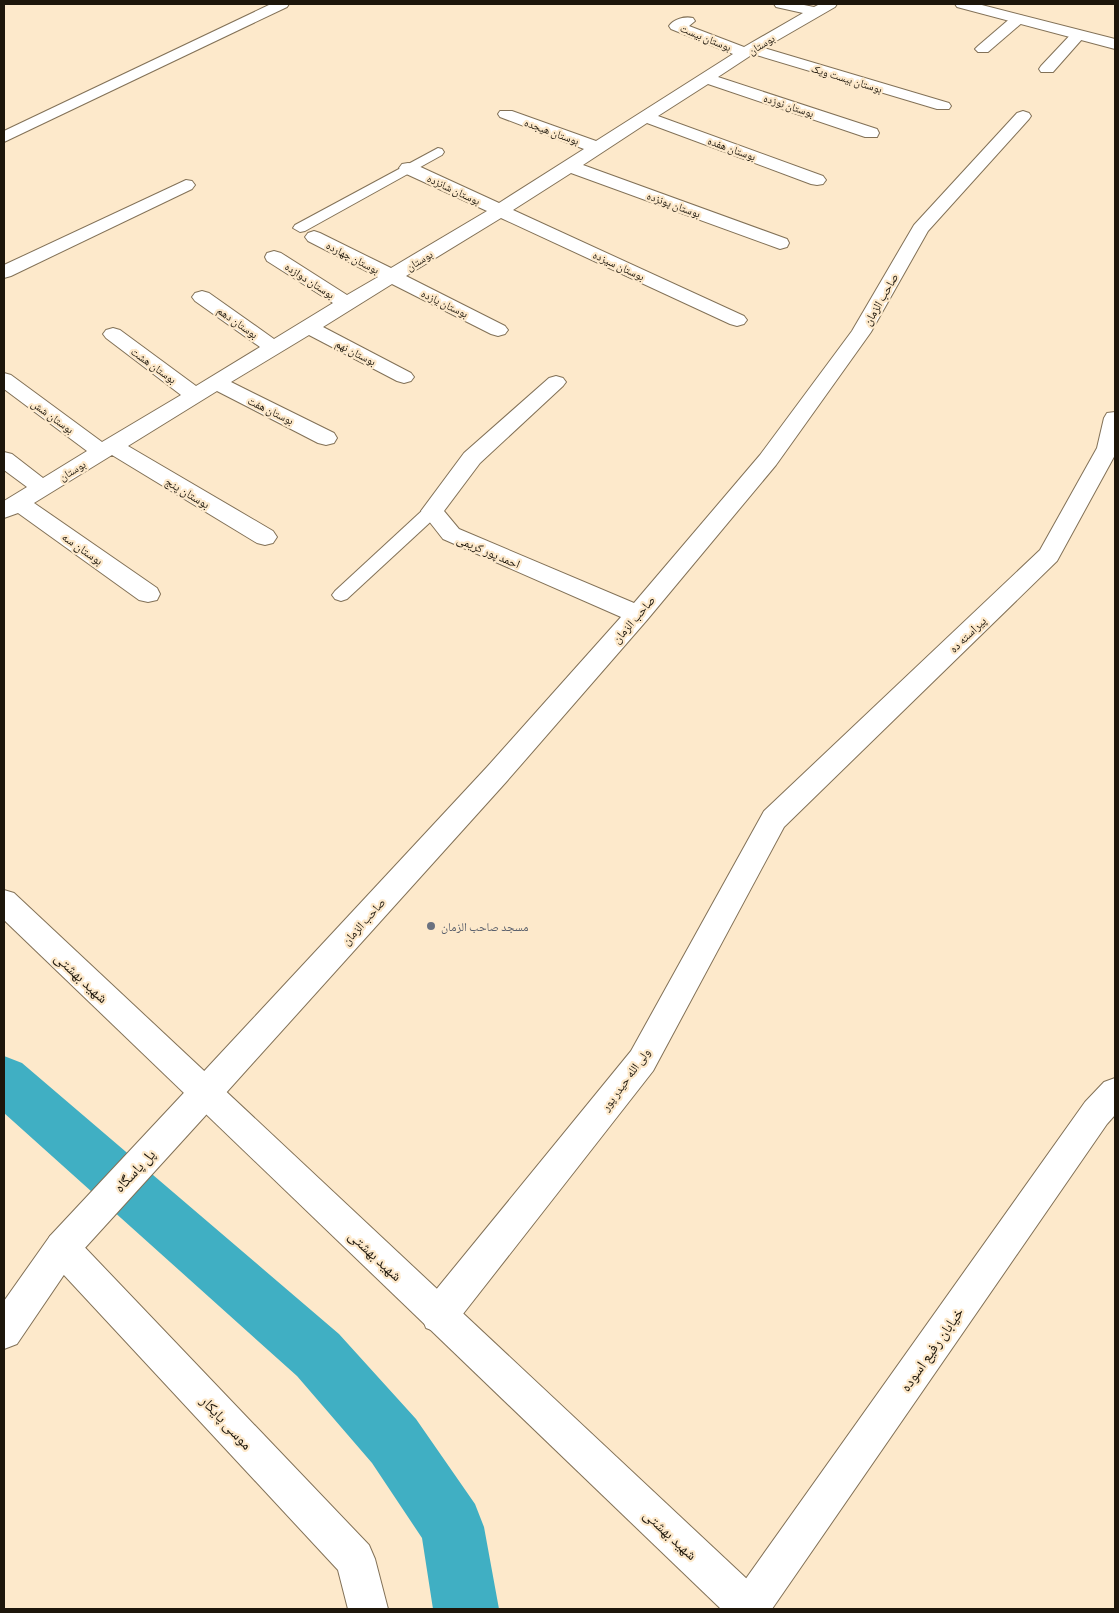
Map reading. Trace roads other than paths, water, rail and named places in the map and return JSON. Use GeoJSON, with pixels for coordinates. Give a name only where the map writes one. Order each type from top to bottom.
{"type":"FeatureCollection","features":[{"type":"Feature","properties":{"kind":"street"},"geometry":{"type":"LineString","coordinates":[[4,137],[282,4]]}},
{"type":"Feature","properties":{"kind":"street"},"geometry":{"type":"LineString","coordinates":[[781,4],[815,12]]}},
{"type":"Feature","properties":{"kind":"street","name":"بوستان"},"geometry":{"type":"LineString","coordinates":[[11,506],[501,210],[748,51],[830,4]]}},
{"type":"Feature","properties":{"kind":"street"},"geometry":{"type":"LineString","coordinates":[[962,4],[1115,44]]}},
{"type":"Feature","properties":{"kind":"street"},"geometry":{"type":"LineString","coordinates":[[983,49],[1018,19]]}},
{"type":"Feature","properties":{"kind":"street","name":"بوستان بیست"},"geometry":{"type":"LineString","coordinates":[[688,21],[676,26],[748,51]]}},
{"type":"Feature","properties":{"kind":"street"},"geometry":{"type":"LineString","coordinates":[[1047,69],[1078,34]]}},
{"type":"Feature","properties":{"kind":"street","name":"بوستان بیست ویک"},"geometry":{"type":"LineString","coordinates":[[748,51],[944,106]]}},
{"type":"Feature","properties":{"kind":"street","name":"بوستان نوزده"},"geometry":{"type":"LineString","coordinates":[[706,78],[872,133]]}},
{"type":"Feature","properties":{"kind":"street","name":"بوستان هیجده"},"geometry":{"type":"LineString","coordinates":[[506,114],[598,148]]}},
{"type":"Feature","properties":{"kind":"street","name":"صاحب الزمان"},"geometry":{"type":"LineString","coordinates":[[205,1093],[497,774],[638,614],[780,444],[861,332],[920,229],[1023,116]]}},
{"type":"Feature","properties":{"kind":"street","name":"بوستان هفده"},"geometry":{"type":"LineString","coordinates":[[646,117],[818,180]]}},
{"type":"Feature","properties":{"kind":"street","name":"بوستان پونزده"},"geometry":{"type":"LineString","coordinates":[[569,166],[780,243]]}},
{"type":"Feature","properties":{"kind":"street","name":"بوستان شانزده"},"geometry":{"type":"LineString","coordinates":[[408,168],[501,210]]}},
{"type":"Feature","properties":{"kind":"street"},"geometry":{"type":"LineString","coordinates":[[4,272],[186,185]]}},
{"type":"Feature","properties":{"kind":"street","name":"بوستان سیزده"},"geometry":{"type":"LineString","coordinates":[[501,210],[737,320]]}},
{"type":"Feature","properties":{"kind":"street","name":"بوستان چهارده"},"geometry":{"type":"LineString","coordinates":[[307,232],[391,277]]}},
{"type":"Feature","properties":{"kind":"street","name":"بوستان دوازده"},"geometry":{"type":"LineString","coordinates":[[274,257],[346,304]]}},
{"type":"Feature","properties":{"kind":"street","name":"بوستان یازده"},"geometry":{"type":"LineString","coordinates":[[391,277],[498,330]]}},
{"type":"Feature","properties":{"kind":"street","name":"بوستان دهم"},"geometry":{"type":"LineString","coordinates":[[202,297],[274,348]]}},
{"type":"Feature","properties":{"kind":"street","name":"بوستان نهم"},"geometry":{"type":"LineString","coordinates":[[308,327],[404,377]]}},
{"type":"Feature","properties":{"kind":"street","name":"بوستان هشت"},"geometry":{"type":"LineString","coordinates":[[112,334],[195,395]]}},
{"type":"Feature","properties":{"kind":"street","name":"بوستان شش"},"geometry":{"type":"LineString","coordinates":[[4,379],[107,449]]}},
{"type":"Feature","properties":{"kind":"street"},"geometry":{"type":"LineString","coordinates":[[432,511],[472,458],[556,382]]}},
{"type":"Feature","properties":{"kind":"street","name":"بوستان هفت"},"geometry":{"type":"LineString","coordinates":[[216,383],[326,438]]}},
{"type":"Feature","properties":{"kind":"street","name":"پیراسته ده"},"geometry":{"type":"LineString","coordinates":[[774,819],[1049,555],[1108,448],[1115,418]]}},
{"type":"Feature","properties":{"kind":"street","name":"بوستان پنج"},"geometry":{"type":"LineString","coordinates":[[107,449],[265,538]]}},
{"type":"Feature","properties":{"kind":"street"},"geometry":{"type":"LineString","coordinates":[[4,459],[42,488]]}},
{"type":"Feature","properties":{"kind":"street","name":"بوستان سه"},"geometry":{"type":"LineString","coordinates":[[11,506],[148,594]]}},
{"type":"Feature","properties":{"kind":"street","name":"احمد پور کریمی"},"geometry":{"type":"LineString","coordinates":[[432,511],[451,534],[638,614]]}},
{"type":"Feature","properties":{"kind":"street","name":"ولی الله حیدر پور"},"geometry":{"type":"LineString","coordinates":[[439,1315],[642,1061],[774,819]]}},
{"type":"Feature","properties":{"kind":"street","name":"شهید بهشتی"},"geometry":{"type":"LineString","coordinates":[[4,902],[750,1609]]}},
{"type":"Feature","properties":{"kind":"street","name":"پل پاسگاه"},"geometry":{"type":"LineString","coordinates":[[4,1331],[62,1248],[205,1093]]}},
{"type":"Feature","properties":{"kind":"street","name":"خیابان رفیع اسوده"},"geometry":{"type":"LineString","coordinates":[[750,1609],[1090,1122],[1115,1093]]}},
{"type":"Feature","properties":{"kind":"street","name":"موسی پایکار"},"geometry":{"type":"LineString","coordinates":[[62,1248],[355,1559],[368,1609]]}},
{"type":"Feature","properties":{"kind":"lane"},"geometry":{"type":"LineString","coordinates":[[307,232],[408,168],[438,152]]}},
{"type":"Feature","properties":{"kind":"lane"},"geometry":{"type":"LineString","coordinates":[[341,595],[432,511]]}},
{"type":"Feature","properties":{"kind":"waterway"},"geometry":{"type":"LineString","coordinates":[[4,1080],[318,1355],[394,1441],[452,1527],[466,1609]]}},
{"type":"Feature","properties":{"kind":"place","name":"مسجد صاحب الزمان"},"geometry":{"type":"Point","coordinates":[431,926]}}]}
